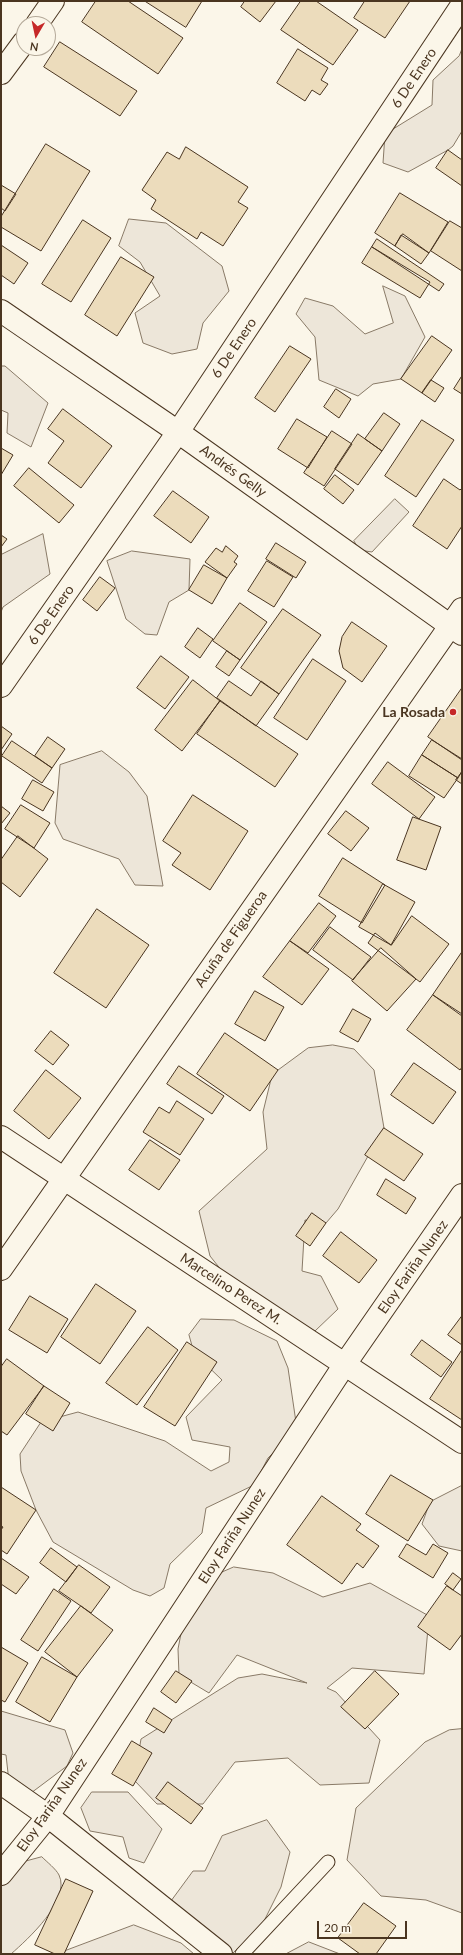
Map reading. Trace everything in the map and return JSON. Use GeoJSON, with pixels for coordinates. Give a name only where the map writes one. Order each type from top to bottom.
{"type":"FeatureCollection","features":[{"type":"Feature","properties":{"kind":"street"},"geometry":{"type":"LineString","coordinates":[[43,16],[53,1]]}},
{"type":"Feature","properties":{"kind":"street","name":"6 De Enero"},"geometry":{"type":"LineString","coordinates":[[1,686],[178,432],[462,5]]}},
{"type":"Feature","properties":{"kind":"street"},"geometry":{"type":"LineString","coordinates":[[1,74],[16,53]]}},
{"type":"Feature","properties":{"kind":"street","name":"Andrés Gelly"},"geometry":{"type":"LineString","coordinates":[[1,311],[458,623]]}},
{"type":"Feature","properties":{"kind":"street","name":"Acuña de Figueroa"},"geometry":{"type":"LineString","coordinates":[[1,1269],[63,1178],[458,623]]}},
{"type":"Feature","properties":{"kind":"street","name":"Marcelino Perez M."},"geometry":{"type":"LineString","coordinates":[[1,1136],[462,1442]]}},
{"type":"Feature","properties":{"kind":"street","name":"Eloy Fariña Nunez"},"geometry":{"type":"LineString","coordinates":[[1,1874],[48,1816],[345,1364],[462,1196]]}},
{"type":"Feature","properties":{"kind":"street"},"geometry":{"type":"LineString","coordinates":[[1,1783],[48,1816],[222,1954]]}},
{"type":"Feature","properties":{"kind":"lane"},"geometry":{"type":"LineString","coordinates":[[242,1954],[328,1862]]}},
{"type":"Feature","properties":{"kind":"shaded area"},"geometry":{"type":"Polygon","coordinates":[[[462,49],[462,131],[453,146],[408,172],[383,163],[385,134],[432,105],[433,80],[459,56],[462,49]]]}},
{"type":"Feature","properties":{"kind":"shaded area"},"geometry":{"type":"Polygon","coordinates":[[[129,219],[166,223],[222,266],[229,291],[203,323],[197,349],[172,354],[143,343],[135,313],[160,296],[140,262],[119,246],[129,219]]]}},
{"type":"Feature","properties":{"kind":"shaded area"},"geometry":{"type":"Polygon","coordinates":[[[383,286],[405,296],[425,337],[401,379],[373,384],[358,396],[319,380],[315,337],[296,314],[305,298],[333,306],[365,334],[393,323],[383,286]]]}},
{"type":"Feature","properties":{"kind":"shaded area"},"geometry":{"type":"Polygon","coordinates":[[[1,366],[5,366],[48,403],[31,447],[7,433],[8,413],[1,410],[1,366]]]}},
{"type":"Feature","properties":{"kind":"shaded area"},"geometry":{"type":"Polygon","coordinates":[[[395,499],[409,512],[372,552],[359,550],[354,541],[395,499]]]}},
{"type":"Feature","properties":{"kind":"shaded area"},"geometry":{"type":"Polygon","coordinates":[[[43,534],[50,574],[3,607],[1,612],[1,555],[43,534]]]}},
{"type":"Feature","properties":{"kind":"shaded area"},"geometry":{"type":"Polygon","coordinates":[[[132,551],[190,559],[189,590],[169,602],[157,635],[145,634],[126,619],[107,561],[132,551]]]}},
{"type":"Feature","properties":{"kind":"shaded area"},"geometry":{"type":"Polygon","coordinates":[[[102,751],[129,772],[147,796],[163,886],[135,885],[119,859],[63,839],[55,823],[60,765],[102,751]]]}},
{"type":"Feature","properties":{"kind":"shaded area"},"geometry":{"type":"Polygon","coordinates":[[[333,1045],[354,1049],[374,1070],[384,1128],[338,1209],[326,1223],[305,1220],[302,1271],[321,1276],[338,1309],[315,1331],[246,1301],[210,1256],[199,1211],[267,1149],[263,1112],[273,1071],[278,1070],[308,1048],[333,1045]]]}},
{"type":"Feature","properties":{"kind":"shaded area"},"geometry":{"type":"Polygon","coordinates":[[[201,1319],[234,1320],[277,1341],[288,1368],[297,1429],[268,1458],[254,1485],[206,1508],[202,1533],[170,1564],[164,1588],[150,1596],[133,1590],[53,1542],[36,1510],[21,1471],[20,1454],[41,1422],[78,1412],[165,1441],[211,1471],[229,1462],[230,1447],[192,1440],[186,1417],[222,1380],[194,1353],[189,1335],[201,1319]]]}},
{"type":"Feature","properties":{"kind":"shaded area"},"geometry":{"type":"Polygon","coordinates":[[[461,1486],[462,1551],[439,1546],[422,1524],[430,1502],[461,1486]]]}},
{"type":"Feature","properties":{"kind":"shaded area"},"geometry":{"type":"Polygon","coordinates":[[[234,1567],[273,1573],[323,1597],[370,1583],[429,1616],[424,1674],[352,1668],[327,1688],[336,1692],[380,1740],[369,1783],[320,1785],[288,1758],[235,1762],[203,1804],[157,1804],[134,1780],[141,1739],[238,1678],[262,1674],[307,1683],[237,1655],[209,1693],[179,1675],[178,1649],[187,1603],[211,1577],[234,1567]]]}},
{"type":"Feature","properties":{"kind":"shaded area"},"geometry":{"type":"Polygon","coordinates":[[[1,1711],[65,1730],[73,1753],[67,1766],[31,1793],[9,1782],[6,1755],[1,1754],[1,1711]]]}},
{"type":"Feature","properties":{"kind":"shaded area"},"geometry":{"type":"Polygon","coordinates":[[[462,1729],[462,1913],[426,1900],[381,1896],[347,1860],[356,1808],[425,1742],[449,1730],[462,1729]]]}},
{"type":"Feature","properties":{"kind":"shaded area"},"geometry":{"type":"Polygon","coordinates":[[[92,1792],[128,1792],[162,1829],[144,1863],[129,1858],[123,1837],[90,1831],[81,1808],[92,1792]]]}},
{"type":"Feature","properties":{"kind":"shaded area"},"geometry":{"type":"Polygon","coordinates":[[[267,1820],[290,1852],[281,1887],[263,1923],[232,1954],[217,1954],[168,1905],[193,1871],[205,1871],[222,1836],[267,1820]]]}},
{"type":"Feature","properties":{"kind":"shaded area"},"geometry":{"type":"Polygon","coordinates":[[[42,1857],[59,1875],[61,1885],[59,1896],[54,1907],[46,1918],[27,1939],[11,1954],[1,1954],[1,1882],[12,1865],[42,1857]]]}},
{"type":"Feature","properties":{"kind":"shaded area"},"geometry":{"type":"Polygon","coordinates":[[[134,1925],[181,1943],[194,1954],[64,1954],[65,1951],[134,1925]]]}},
{"type":"Feature","properties":{"kind":"shaded area"},"geometry":{"type":"Polygon","coordinates":[[[309,1942],[340,1954],[286,1954],[309,1942]]]}},
{"type":"Feature","properties":{"kind":"building"},"geometry":{"type":"Polygon","coordinates":[[[96,1],[128,1],[183,38],[158,74],[82,22],[96,1]]]}},
{"type":"Feature","properties":{"kind":"building"},"geometry":{"type":"Polygon","coordinates":[[[145,1],[202,1],[186,27],[145,1]]]}},
{"type":"Feature","properties":{"kind":"building"},"geometry":{"type":"Polygon","coordinates":[[[245,1],[276,1],[260,22],[241,7],[245,1]]]}},
{"type":"Feature","properties":{"kind":"building"},"geometry":{"type":"Polygon","coordinates":[[[301,1],[316,1],[358,30],[333,65],[281,30],[301,1]]]}},
{"type":"Feature","properties":{"kind":"building"},"geometry":{"type":"Polygon","coordinates":[[[365,1],[410,1],[385,38],[354,18],[365,1]]]}},
{"type":"Feature","properties":{"kind":"building"},"geometry":{"type":"Polygon","coordinates":[[[60,42],[137,91],[120,116],[44,67],[51,56],[56,56],[56,48],[60,42]]]}},
{"type":"Feature","properties":{"kind":"building"},"geometry":{"type":"Polygon","coordinates":[[[298,49],[328,68],[321,80],[328,84],[320,95],[312,90],[305,101],[277,83],[298,49]]]}},
{"type":"Feature","properties":{"kind":"building"},"geometry":{"type":"Polygon","coordinates":[[[46,144],[90,171],[41,251],[1,227],[1,217],[46,144]]]}},
{"type":"Feature","properties":{"kind":"building"},"geometry":{"type":"Polygon","coordinates":[[[186,147],[248,187],[238,202],[248,208],[223,246],[201,232],[197,239],[151,209],[156,200],[142,190],[167,152],[179,159],[186,147]]]}},
{"type":"Feature","properties":{"kind":"building"},"geometry":{"type":"Polygon","coordinates":[[[448,150],[462,160],[462,186],[436,168],[448,150]]]}},
{"type":"Feature","properties":{"kind":"building"},"geometry":{"type":"Polygon","coordinates":[[[1,185],[16,194],[5,211],[1,208],[1,185]]]}},
{"type":"Feature","properties":{"kind":"building"},"geometry":{"type":"Polygon","coordinates":[[[400,193],[448,222],[429,253],[401,235],[395,246],[375,233],[400,193]]]}},
{"type":"Feature","properties":{"kind":"building"},"geometry":{"type":"Polygon","coordinates":[[[83,220],[111,238],[71,302],[42,284],[83,220]]]}},
{"type":"Feature","properties":{"kind":"building"},"geometry":{"type":"Polygon","coordinates":[[[450,221],[462,228],[462,271],[431,251],[450,221]]]}},
{"type":"Feature","properties":{"kind":"building"},"geometry":{"type":"Polygon","coordinates":[[[403,234],[429,253],[421,264],[395,246],[403,234]]]}},
{"type":"Feature","properties":{"kind":"building"},"geometry":{"type":"Polygon","coordinates":[[[377,239],[444,284],[439,291],[372,247],[377,239]]]}},
{"type":"Feature","properties":{"kind":"building"},"geometry":{"type":"Polygon","coordinates":[[[1,245],[28,263],[14,284],[1,275],[1,245]]]}},
{"type":"Feature","properties":{"kind":"building"},"geometry":{"type":"Polygon","coordinates":[[[372,247],[430,282],[420,298],[362,263],[372,247]]]}},
{"type":"Feature","properties":{"kind":"building"},"geometry":{"type":"Polygon","coordinates":[[[121,257],[154,277],[117,336],[85,315],[121,257]]]}},
{"type":"Feature","properties":{"kind":"building"},"geometry":{"type":"Polygon","coordinates":[[[432,336],[452,350],[422,393],[401,379],[432,336]]]}},
{"type":"Feature","properties":{"kind":"building"},"geometry":{"type":"Polygon","coordinates":[[[290,346],[311,359],[275,412],[255,398],[290,346]]]}},
{"type":"Feature","properties":{"kind":"building"},"geometry":{"type":"Polygon","coordinates":[[[462,376],[462,394],[454,389],[462,376]]]}},
{"type":"Feature","properties":{"kind":"building"},"geometry":{"type":"Polygon","coordinates":[[[431,380],[444,388],[435,402],[422,393],[431,380]]]}},
{"type":"Feature","properties":{"kind":"building"},"geometry":{"type":"Polygon","coordinates":[[[336,389],[351,399],[339,418],[324,407],[336,389]]]}},
{"type":"Feature","properties":{"kind":"building"},"geometry":{"type":"Polygon","coordinates":[[[63,409],[112,446],[81,488],[48,463],[64,441],[48,429],[63,409]]]}},
{"type":"Feature","properties":{"kind":"building"},"geometry":{"type":"Polygon","coordinates":[[[384,413],[400,424],[382,451],[365,439],[384,413]]]}},
{"type":"Feature","properties":{"kind":"building"},"geometry":{"type":"Polygon","coordinates":[[[297,419],[327,437],[308,468],[278,449],[297,419]]]}},
{"type":"Feature","properties":{"kind":"building"},"geometry":{"type":"Polygon","coordinates":[[[422,420],[454,440],[416,497],[385,476],[422,420]]]}},
{"type":"Feature","properties":{"kind":"building"},"geometry":{"type":"Polygon","coordinates":[[[332,431],[352,444],[324,486],[304,473],[332,431]]]}},
{"type":"Feature","properties":{"kind":"building"},"geometry":{"type":"Polygon","coordinates":[[[358,434],[382,451],[358,485],[335,469],[358,434]]]}},
{"type":"Feature","properties":{"kind":"building"},"geometry":{"type":"Polygon","coordinates":[[[1,448],[13,455],[1,475],[1,448]]]}},
{"type":"Feature","properties":{"kind":"building"},"geometry":{"type":"Polygon","coordinates":[[[29,468],[74,505],[59,523],[14,486],[29,468]]]}},
{"type":"Feature","properties":{"kind":"building"},"geometry":{"type":"Polygon","coordinates":[[[335,475],[354,490],[343,504],[324,489],[335,475]]]}},
{"type":"Feature","properties":{"kind":"building"},"geometry":{"type":"Polygon","coordinates":[[[444,479],[460,490],[462,488],[462,526],[447,549],[413,526],[444,479]]]}},
{"type":"Feature","properties":{"kind":"building"},"geometry":{"type":"Polygon","coordinates":[[[173,491],[209,517],[191,543],[154,516],[173,491]]]}},
{"type":"Feature","properties":{"kind":"building"},"geometry":{"type":"Polygon","coordinates":[[[1,535],[7,539],[1,547],[1,535]]]}},
{"type":"Feature","properties":{"kind":"building"},"geometry":{"type":"Polygon","coordinates":[[[276,543],[306,562],[296,578],[266,559],[276,543]]]}},
{"type":"Feature","properties":{"kind":"building"},"geometry":{"type":"Polygon","coordinates":[[[226,546],[238,556],[234,562],[237,564],[227,578],[205,562],[216,548],[222,552],[226,546]]]}},
{"type":"Feature","properties":{"kind":"building"},"geometry":{"type":"Polygon","coordinates":[[[267,561],[293,577],[274,607],[248,591],[267,561]]]}},
{"type":"Feature","properties":{"kind":"building"},"geometry":{"type":"Polygon","coordinates":[[[204,565],[227,578],[212,604],[189,590],[204,565]]]}},
{"type":"Feature","properties":{"kind":"building"},"geometry":{"type":"Polygon","coordinates":[[[100,577],[115,588],[97,611],[83,600],[100,577]]]}},
{"type":"Feature","properties":{"kind":"building"},"geometry":{"type":"Polygon","coordinates":[[[240,603],[267,622],[240,660],[213,641],[240,603]]]}},
{"type":"Feature","properties":{"kind":"building"},"geometry":{"type":"Polygon","coordinates":[[[283,609],[321,635],[279,694],[241,668],[283,609]]]}},
{"type":"Feature","properties":{"kind":"building"},"geometry":{"type":"Polygon","coordinates":[[[352,622],[387,646],[362,682],[343,668],[339,651],[342,637],[352,622]]]}},
{"type":"Feature","properties":{"kind":"building"},"geometry":{"type":"Polygon","coordinates":[[[198,628],[213,639],[200,658],[185,647],[198,628]]]}},
{"type":"Feature","properties":{"kind":"building"},"geometry":{"type":"Polygon","coordinates":[[[227,651],[240,660],[229,676],[216,667],[227,651]]]}},
{"type":"Feature","properties":{"kind":"building"},"geometry":{"type":"Polygon","coordinates":[[[161,656],[189,677],[165,709],[137,688],[161,656]]]}},
{"type":"Feature","properties":{"kind":"building"},"geometry":{"type":"Polygon","coordinates":[[[313,659],[346,681],[307,740],[274,718],[313,659]]]}},
{"type":"Feature","properties":{"kind":"building"},"geometry":{"type":"Polygon","coordinates":[[[193,680],[220,701],[182,751],[155,730],[193,680]]]}},
{"type":"Feature","properties":{"kind":"building"},"geometry":{"type":"Polygon","coordinates":[[[229,681],[251,696],[261,681],[279,694],[256,726],[217,698],[229,681]]]}},
{"type":"Feature","properties":{"kind":"building","name":"La Rosada"},"geometry":{"type":"Polygon","coordinates":[[[462,688],[462,760],[428,737],[462,688]]]}},
{"type":"Feature","properties":{"kind":"building"},"geometry":{"type":"Polygon","coordinates":[[[220,701],[298,754],[275,787],[197,734],[220,701]]]}},
{"type":"Feature","properties":{"kind":"building"},"geometry":{"type":"Polygon","coordinates":[[[1,726],[12,734],[1,750],[1,726]]]}},
{"type":"Feature","properties":{"kind":"building"},"geometry":{"type":"Polygon","coordinates":[[[48,737],[65,749],[52,768],[35,756],[48,737]]]}},
{"type":"Feature","properties":{"kind":"building"},"geometry":{"type":"Polygon","coordinates":[[[432,740],[462,759],[462,771],[458,778],[422,755],[432,740]]]}},
{"type":"Feature","properties":{"kind":"building"},"geometry":{"type":"Polygon","coordinates":[[[12,741],[52,768],[42,783],[2,756],[12,741]]]}},
{"type":"Feature","properties":{"kind":"building"},"geometry":{"type":"Polygon","coordinates":[[[422,755],[458,778],[444,798],[409,776],[422,755]]]}},
{"type":"Feature","properties":{"kind":"building"},"geometry":{"type":"Polygon","coordinates":[[[388,762],[435,797],[419,819],[372,784],[388,762]]]}},
{"type":"Feature","properties":{"kind":"building"},"geometry":{"type":"Polygon","coordinates":[[[462,772],[462,784],[456,780],[462,772]]]}},
{"type":"Feature","properties":{"kind":"building"},"geometry":{"type":"Polygon","coordinates":[[[33,780],[54,792],[43,811],[22,799],[33,780]]]}},
{"type":"Feature","properties":{"kind":"building"},"geometry":{"type":"Polygon","coordinates":[[[193,795],[248,831],[210,890],[172,865],[181,853],[163,841],[193,795]]]}},
{"type":"Feature","properties":{"kind":"building"},"geometry":{"type":"Polygon","coordinates":[[[21,805],[50,823],[34,848],[5,829],[21,805]]]}},
{"type":"Feature","properties":{"kind":"building"},"geometry":{"type":"Polygon","coordinates":[[[1,806],[10,813],[1,824],[1,806]]]}},
{"type":"Feature","properties":{"kind":"building"},"geometry":{"type":"Polygon","coordinates":[[[346,811],[369,828],[351,851],[328,834],[346,811]]]}},
{"type":"Feature","properties":{"kind":"building"},"geometry":{"type":"Polygon","coordinates":[[[413,817],[441,827],[426,870],[397,860],[413,817]]]}},
{"type":"Feature","properties":{"kind":"building"},"geometry":{"type":"Polygon","coordinates":[[[18,836],[48,859],[20,897],[1,882],[1,860],[18,836]]]}},
{"type":"Feature","properties":{"kind":"building"},"geometry":{"type":"Polygon","coordinates":[[[343,858],[385,885],[362,923],[319,896],[343,858]]]}},
{"type":"Feature","properties":{"kind":"building"},"geometry":{"type":"Polygon","coordinates":[[[383,884],[415,902],[391,945],[359,927],[383,884]]]}},
{"type":"Feature","properties":{"kind":"building"},"geometry":{"type":"Polygon","coordinates":[[[319,903],[336,916],[308,953],[290,941],[319,903]]]}},
{"type":"Feature","properties":{"kind":"building"},"geometry":{"type":"Polygon","coordinates":[[[97,909],[149,945],[106,1008],[54,973],[97,909]]]}},
{"type":"Feature","properties":{"kind":"building"},"geometry":{"type":"Polygon","coordinates":[[[412,916],[449,944],[420,982],[368,943],[375,933],[391,945],[412,916]]]}},
{"type":"Feature","properties":{"kind":"building"},"geometry":{"type":"Polygon","coordinates":[[[330,927],[371,957],[353,980],[313,950],[330,927]]]}},
{"type":"Feature","properties":{"kind":"building"},"geometry":{"type":"Polygon","coordinates":[[[290,941],[329,969],[302,1005],[263,977],[290,941]]]}},
{"type":"Feature","properties":{"kind":"building"},"geometry":{"type":"Polygon","coordinates":[[[381,948],[416,979],[387,1011],[352,981],[381,948]]]}},
{"type":"Feature","properties":{"kind":"building"},"geometry":{"type":"Polygon","coordinates":[[[462,952],[462,1014],[433,995],[462,952]]]}},
{"type":"Feature","properties":{"kind":"building"},"geometry":{"type":"Polygon","coordinates":[[[255,991],[284,1007],[265,1041],[235,1024],[255,991]]]}},
{"type":"Feature","properties":{"kind":"building"},"geometry":{"type":"Polygon","coordinates":[[[433,995],[462,1016],[462,1067],[460,1070],[407,1030],[433,995]]]}},
{"type":"Feature","properties":{"kind":"building"},"geometry":{"type":"Polygon","coordinates":[[[353,1009],[371,1019],[358,1042],[340,1032],[353,1009]]]}},
{"type":"Feature","properties":{"kind":"building"},"geometry":{"type":"Polygon","coordinates":[[[51,1031],[69,1045],[53,1065],[35,1051],[51,1031]]]}},
{"type":"Feature","properties":{"kind":"building"},"geometry":{"type":"Polygon","coordinates":[[[225,1033],[278,1070],[250,1111],[197,1074],[225,1033]]]}},
{"type":"Feature","properties":{"kind":"building"},"geometry":{"type":"Polygon","coordinates":[[[414,1063],[456,1092],[433,1124],[391,1095],[414,1063]]]}},
{"type":"Feature","properties":{"kind":"building"},"geometry":{"type":"Polygon","coordinates":[[[179,1066],[224,1096],[212,1114],[167,1084],[179,1066]]]}},
{"type":"Feature","properties":{"kind":"building"},"geometry":{"type":"Polygon","coordinates":[[[46,1070],[81,1098],[49,1139],[14,1111],[46,1070]]]}},
{"type":"Feature","properties":{"kind":"building"},"geometry":{"type":"Polygon","coordinates":[[[177,1101],[204,1119],[180,1155],[143,1132],[159,1107],[169,1113],[177,1101]]]}},
{"type":"Feature","properties":{"kind":"building"},"geometry":{"type":"Polygon","coordinates":[[[384,1128],[423,1154],[404,1181],[365,1155],[384,1128]]]}},
{"type":"Feature","properties":{"kind":"building"},"geometry":{"type":"Polygon","coordinates":[[[150,1140],[180,1160],[159,1190],[129,1170],[150,1140]]]}},
{"type":"Feature","properties":{"kind":"building"},"geometry":{"type":"Polygon","coordinates":[[[386,1179],[416,1198],[406,1214],[377,1195],[386,1179]]]}},
{"type":"Feature","properties":{"kind":"building"},"geometry":{"type":"Polygon","coordinates":[[[312,1213],[326,1223],[310,1246],[296,1236],[312,1213]]]}},
{"type":"Feature","properties":{"kind":"building"},"geometry":{"type":"Polygon","coordinates":[[[341,1232],[377,1260],[359,1283],[323,1256],[341,1232]]]}},
{"type":"Feature","properties":{"kind":"building"},"geometry":{"type":"Polygon","coordinates":[[[96,1284],[136,1311],[100,1364],[61,1337],[96,1284]]]}},
{"type":"Feature","properties":{"kind":"building"},"geometry":{"type":"Polygon","coordinates":[[[30,1296],[68,1319],[47,1353],[9,1330],[30,1296]]]}},
{"type":"Feature","properties":{"kind":"building"},"geometry":{"type":"Polygon","coordinates":[[[462,1316],[462,1345],[448,1335],[462,1316]]]}},
{"type":"Feature","properties":{"kind":"building"},"geometry":{"type":"Polygon","coordinates":[[[148,1327],[178,1350],[137,1405],[106,1383],[148,1327]]]}},
{"type":"Feature","properties":{"kind":"building"},"geometry":{"type":"Polygon","coordinates":[[[422,1340],[452,1362],[441,1377],[411,1355],[422,1340]]]}},
{"type":"Feature","properties":{"kind":"building"},"geometry":{"type":"Polygon","coordinates":[[[187,1342],[217,1362],[175,1426],[144,1407],[187,1342]]]}},
{"type":"Feature","properties":{"kind":"building"},"geometry":{"type":"Polygon","coordinates":[[[462,1350],[462,1420],[430,1399],[462,1350]]]}},
{"type":"Feature","properties":{"kind":"building"},"geometry":{"type":"Polygon","coordinates":[[[7,1359],[44,1386],[7,1435],[1,1431],[1,1367],[7,1359]]]}},
{"type":"Feature","properties":{"kind":"building"},"geometry":{"type":"Polygon","coordinates":[[[44,1386],[70,1403],[53,1431],[26,1414],[44,1386]]]}},
{"type":"Feature","properties":{"kind":"building"},"geometry":{"type":"Polygon","coordinates":[[[391,1475],[433,1500],[408,1541],[366,1514],[391,1475]]]}},
{"type":"Feature","properties":{"kind":"building"},"geometry":{"type":"Polygon","coordinates":[[[1,1487],[36,1510],[7,1554],[1,1550],[1,1530],[3,1527],[1,1526],[1,1487]]]}},
{"type":"Feature","properties":{"kind":"building"},"geometry":{"type":"Polygon","coordinates":[[[322,1496],[361,1524],[356,1530],[379,1546],[363,1568],[357,1563],[342,1584],[287,1545],[322,1496]]]}},
{"type":"Feature","properties":{"kind":"building"},"geometry":{"type":"Polygon","coordinates":[[[407,1544],[426,1555],[433,1544],[448,1553],[433,1578],[399,1557],[407,1544]]]}},
{"type":"Feature","properties":{"kind":"building"},"geometry":{"type":"Polygon","coordinates":[[[51,1548],[77,1567],[66,1582],[40,1563],[51,1548]]]}},
{"type":"Feature","properties":{"kind":"building"},"geometry":{"type":"Polygon","coordinates":[[[1,1558],[29,1577],[16,1594],[1,1584],[1,1558]]]}},
{"type":"Feature","properties":{"kind":"building"},"geometry":{"type":"Polygon","coordinates":[[[79,1565],[110,1587],[91,1613],[59,1591],[79,1565]]]}},
{"type":"Feature","properties":{"kind":"building"},"geometry":{"type":"Polygon","coordinates":[[[453,1573],[461,1579],[453,1590],[445,1584],[453,1573]]]}},
{"type":"Feature","properties":{"kind":"building"},"geometry":{"type":"Polygon","coordinates":[[[447,1586],[462,1596],[462,1634],[450,1650],[418,1627],[447,1586]]]}},
{"type":"Feature","properties":{"kind":"building"},"geometry":{"type":"Polygon","coordinates":[[[54,1589],[71,1601],[38,1651],[21,1640],[54,1589]]]}},
{"type":"Feature","properties":{"kind":"building"},"geometry":{"type":"Polygon","coordinates":[[[81,1606],[113,1630],[77,1677],[45,1652],[81,1606]]]}},
{"type":"Feature","properties":{"kind":"building"},"geometry":{"type":"Polygon","coordinates":[[[1,1647],[28,1663],[5,1702],[1,1700],[1,1647]]]}},
{"type":"Feature","properties":{"kind":"building"},"geometry":{"type":"Polygon","coordinates":[[[42,1657],[77,1677],[50,1722],[16,1702],[42,1657]]]}},
{"type":"Feature","properties":{"kind":"building"},"geometry":{"type":"Polygon","coordinates":[[[176,1671],[192,1681],[176,1703],[161,1692],[176,1671]]]}},
{"type":"Feature","properties":{"kind":"building"},"geometry":{"type":"Polygon","coordinates":[[[375,1671],[399,1694],[365,1729],[341,1707],[375,1671]]]}},
{"type":"Feature","properties":{"kind":"building"},"geometry":{"type":"Polygon","coordinates":[[[154,1708],[172,1720],[164,1733],[146,1722],[154,1708]]]}},
{"type":"Feature","properties":{"kind":"building"},"geometry":{"type":"Polygon","coordinates":[[[132,1741],[152,1753],[133,1786],[112,1774],[132,1741]]]}},
{"type":"Feature","properties":{"kind":"building"},"geometry":{"type":"Polygon","coordinates":[[[168,1782],[203,1808],[191,1824],[156,1798],[168,1782]]]}},
{"type":"Feature","properties":{"kind":"building"},"geometry":{"type":"Polygon","coordinates":[[[66,1879],[93,1891],[64,1954],[55,1954],[35,1945],[66,1879]]]}},
{"type":"Feature","properties":{"kind":"building"},"geometry":{"type":"Polygon","coordinates":[[[364,1903],[396,1926],[376,1954],[360,1954],[338,1938],[364,1903]]]}},
{"type":"Feature","properties":{"kind":"place","name":"La Rosada"},"geometry":{"type":"Point","coordinates":[453,712]}}]}
